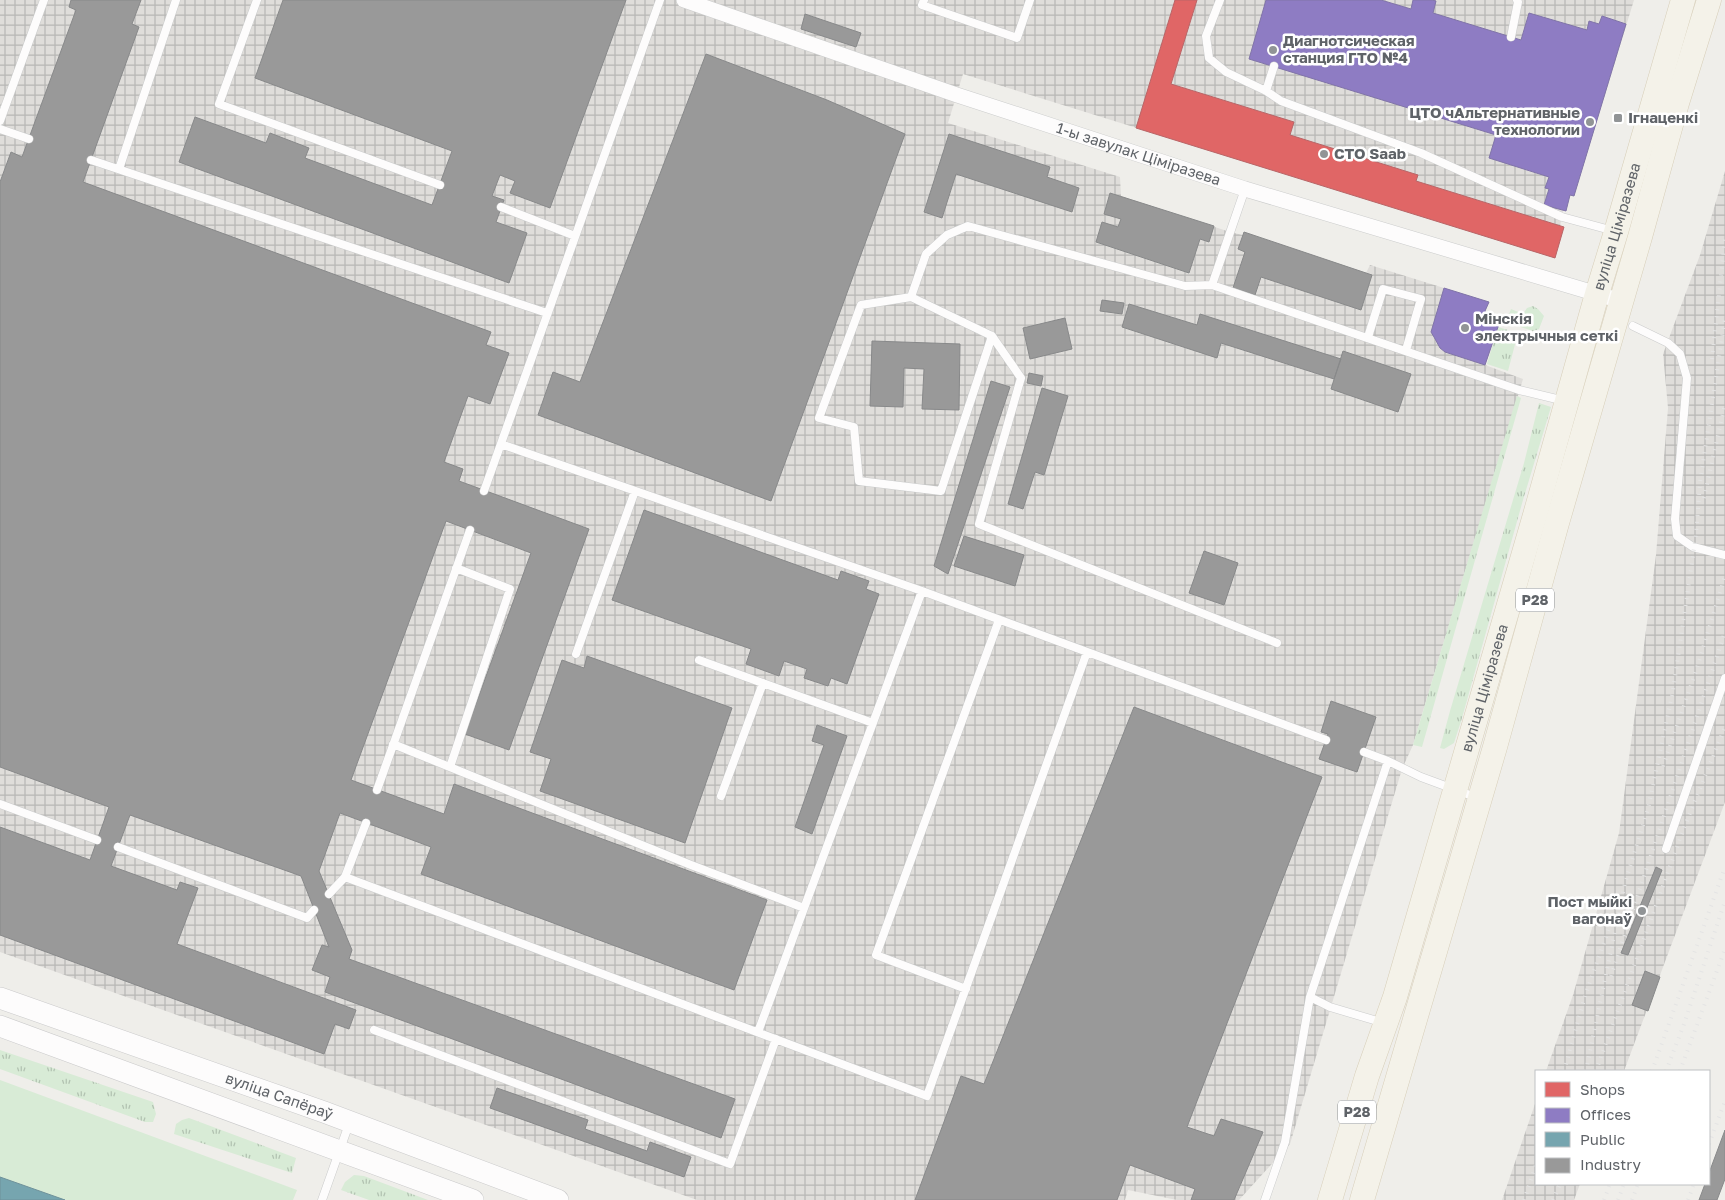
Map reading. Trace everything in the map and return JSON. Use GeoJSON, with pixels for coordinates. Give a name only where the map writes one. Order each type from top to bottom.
{"type":"FeatureCollection","features":[{"type":"Feature","properties":{"kind":"main road","name":"вуліца Ціміразева"},"geometry":{"type":"LineString","coordinates":[[1330,1200],[1367,1076],[1395,997],[1597,294],[1684,0]]}},
{"type":"Feature","properties":{"kind":"main road","name":"вуліца Ціміразева"},"geometry":{"type":"LineString","coordinates":[[1362,1200],[1480,798],[1708,0]]}},
{"type":"Feature","properties":{"kind":"main road","name":"вуліца Сапёраў"},"geometry":{"type":"LineString","coordinates":[[0,998],[349,1122],[558,1200]]}},
{"type":"Feature","properties":{"kind":"main road","name":"вуліца Сапёраў"},"geometry":{"type":"LineString","coordinates":[[0,1026],[473,1200]]}},
{"type":"Feature","properties":{"kind":"street","name":"1-ы завулак Ціміразева"},"geometry":{"type":"LineString","coordinates":[[684,0],[958,95],[1245,189],[1621,301]]}},
{"type":"Feature","properties":{"kind":"lane"},"geometry":{"type":"LineString","coordinates":[[0,121],[44,0]]}},
{"type":"Feature","properties":{"kind":"lane"},"geometry":{"type":"LineString","coordinates":[[119,169],[176,0]]}},
{"type":"Feature","properties":{"kind":"lane"},"geometry":{"type":"LineString","coordinates":[[257,0],[219,104],[440,185]]}},
{"type":"Feature","properties":{"kind":"lane"},"geometry":{"type":"LineString","coordinates":[[484,491],[660,0]]}},
{"type":"Feature","properties":{"kind":"lane"},"geometry":{"type":"LineString","coordinates":[[924,0],[922,5],[1017,38],[1030,0]]}},
{"type":"Feature","properties":{"kind":"lane"},"geometry":{"type":"LineString","coordinates":[[1220,0],[1206,36],[1209,58],[1226,72],[1266,91],[1281,101],[1421,153],[1562,217],[1616,232]]}},
{"type":"Feature","properties":{"kind":"lane"},"geometry":{"type":"LineString","coordinates":[[1510,37],[1517,0]]}},
{"type":"Feature","properties":{"kind":"lane"},"geometry":{"type":"LineString","coordinates":[[1266,91],[1274,66]]}},
{"type":"Feature","properties":{"kind":"lane"},"geometry":{"type":"LineString","coordinates":[[0,129],[29,139]]}},
{"type":"Feature","properties":{"kind":"lane"},"geometry":{"type":"LineString","coordinates":[[91,160],[548,313]]}},
{"type":"Feature","properties":{"kind":"lane"},"geometry":{"type":"LineString","coordinates":[[1212,285],[1245,189]]}},
{"type":"Feature","properties":{"kind":"lane"},"geometry":{"type":"LineString","coordinates":[[501,207],[575,236]]}},
{"type":"Feature","properties":{"kind":"lane"},"geometry":{"type":"LineString","coordinates":[[911,297],[926,254],[946,234],[968,226],[1185,286],[1212,285],[1519,390],[1566,401]]}},
{"type":"Feature","properties":{"kind":"lane"},"geometry":{"type":"LineString","coordinates":[[1368,338],[1383,289],[1421,299],[1406,350]]}},
{"type":"Feature","properties":{"kind":"lane"},"geometry":{"type":"LineString","coordinates":[[992,336],[940,491],[859,480],[854,427],[819,418],[861,305],[911,297],[992,336],[1020,378],[979,524],[1277,643]]}},
{"type":"Feature","properties":{"kind":"lane"},"geometry":{"type":"LineString","coordinates":[[1633,326],[1668,343],[1680,354],[1687,378],[1675,519],[1677,536],[1693,547],[1725,555]]}},
{"type":"Feature","properties":{"kind":"lane"},"geometry":{"type":"LineString","coordinates":[[501,444],[922,591],[1326,740]]}},
{"type":"Feature","properties":{"kind":"lane"},"geometry":{"type":"LineString","coordinates":[[576,654],[635,491]]}},
{"type":"Feature","properties":{"kind":"lane"},"geometry":{"type":"LineString","coordinates":[[377,790],[470,530]]}},
{"type":"Feature","properties":{"kind":"lane"},"geometry":{"type":"LineString","coordinates":[[450,767],[510,588],[456,568]]}},
{"type":"Feature","properties":{"kind":"lane"},"geometry":{"type":"LineString","coordinates":[[758,1032],[922,591]]}},
{"type":"Feature","properties":{"kind":"lane"},"geometry":{"type":"LineString","coordinates":[[966,988],[876,955],[999,620]]}},
{"type":"Feature","properties":{"kind":"lane"},"geometry":{"type":"LineString","coordinates":[[345,877],[927,1096],[1087,652]]}},
{"type":"Feature","properties":{"kind":"lane"},"geometry":{"type":"LineString","coordinates":[[699,660],[873,723]]}},
{"type":"Feature","properties":{"kind":"lane"},"geometry":{"type":"LineString","coordinates":[[1666,849],[1725,678]]}},
{"type":"Feature","properties":{"kind":"lane"},"geometry":{"type":"LineString","coordinates":[[721,796],[763,683]]}},
{"type":"Feature","properties":{"kind":"lane"},"geometry":{"type":"LineString","coordinates":[[393,744],[691,865],[804,908]]}},
{"type":"Feature","properties":{"kind":"lane"},"geometry":{"type":"LineString","coordinates":[[1364,752],[1421,777],[1480,798]]}},
{"type":"Feature","properties":{"kind":"lane"},"geometry":{"type":"LineString","coordinates":[[1265,1200],[1285,1142],[1310,997],[1388,761]]}},
{"type":"Feature","properties":{"kind":"lane"},"geometry":{"type":"LineString","coordinates":[[0,804],[97,840]]}},
{"type":"Feature","properties":{"kind":"lane"},"geometry":{"type":"LineString","coordinates":[[329,894],[345,877],[366,823]]}},
{"type":"Feature","properties":{"kind":"lane"},"geometry":{"type":"LineString","coordinates":[[118,847],[307,918],[314,910]]}},
{"type":"Feature","properties":{"kind":"lane"},"geometry":{"type":"LineString","coordinates":[[1310,997],[1330,1007],[1385,1024]]}},
{"type":"Feature","properties":{"kind":"lane"},"geometry":{"type":"LineString","coordinates":[[374,1030],[730,1164],[776,1039]]}},
{"type":"Feature","properties":{"kind":"lane"},"geometry":{"type":"LineString","coordinates":[[322,1200],[349,1122]]}},
{"type":"Feature","properties":{"kind":"shaded area"},"geometry":{"type":"Polygon","coordinates":[[[0,0],[1634,0],[1574,196],[1570,195],[1566,211],[1563,211],[1560,226],[1564,227],[1555,258],[963,74],[948,123],[1120,177],[1121,196],[1230,232],[1243,235],[1244,232],[1366,273],[1370,265],[1489,302],[1485,311],[1486,316],[1489,321],[1499,324],[1485,365],[1523,379],[1413,745],[1402,769],[1290,1144],[1239,1200],[1177,1200],[1128,1190],[1125,1200],[697,1200],[0,952],[0,0]]]}},
{"type":"Feature","properties":{"kind":"shaded area"},"geometry":{"type":"Polygon","coordinates":[[[1725,171],[1725,802],[1624,1070],[1546,1070],[1573,995],[1619,833],[1656,555],[1668,408],[1663,354],[1700,255],[1725,171]]]}},
{"type":"Feature","properties":{"kind":"shaded area"},"geometry":{"type":"Polygon","coordinates":[[[1535,1104],[1535,1185],[1580,1185],[1574,1200],[1502,1200],[1535,1104]]]}},
{"type":"Feature","properties":{"kind":"green space"},"geometry":{"type":"Polygon","coordinates":[[[1533,306],[1544,316],[1539,329],[1533,331],[1506,322],[1511,309],[1523,314],[1527,308],[1533,306]]]}},
{"type":"Feature","properties":{"kind":"green space"},"geometry":{"type":"Polygon","coordinates":[[[1498,327],[1518,333],[1508,371],[1487,364],[1498,327]]]}},
{"type":"Feature","properties":{"kind":"green space"},"geometry":{"type":"Polygon","coordinates":[[[1517,396],[1521,398],[1422,747],[1413,745],[1517,396]]]}},
{"type":"Feature","properties":{"kind":"green space"},"geometry":{"type":"Polygon","coordinates":[[[1539,403],[1551,407],[1462,718],[1454,743],[1444,749],[1440,748],[1524,463],[1539,403]]]}},
{"type":"Feature","properties":{"kind":"green space"},"geometry":{"type":"Polygon","coordinates":[[[0,1050],[153,1102],[156,1114],[153,1122],[145,1122],[0,1069],[0,1050]]]}},
{"type":"Feature","properties":{"kind":"green space"},"geometry":{"type":"Polygon","coordinates":[[[0,1080],[297,1190],[293,1200],[0,1200],[0,1080]]]}},
{"type":"Feature","properties":{"kind":"green space"},"geometry":{"type":"Polygon","coordinates":[[[189,1118],[296,1158],[292,1173],[174,1134],[176,1124],[189,1118]]]}},
{"type":"Feature","properties":{"kind":"green space"},"geometry":{"type":"Polygon","coordinates":[[[354,1175],[364,1176],[428,1200],[369,1200],[341,1190],[345,1182],[354,1175]]]}},
{"type":"Feature","properties":{"kind":"building: Shops"},"geometry":{"type":"Polygon","coordinates":[[[1175,0],[1197,0],[1171,84],[1294,122],[1290,135],[1418,175],[1416,181],[1564,227],[1555,258],[1136,128],[1175,0]]]}},
{"type":"Feature","properties":{"kind":"building: Offices"},"geometry":{"type":"Polygon","coordinates":[[[1266,0],[1381,0],[1411,9],[1413,0],[1432,0],[1436,1],[1433,13],[1521,40],[1529,13],[1587,30],[1589,21],[1599,24],[1602,16],[1626,24],[1574,196],[1570,195],[1566,211],[1544,205],[1549,189],[1545,188],[1549,177],[1489,158],[1496,135],[1249,59],[1266,0]]]}},
{"type":"Feature","properties":{"kind":"building: Offices","name":"Мінскія электрычныя сеткі"},"geometry":{"type":"Polygon","coordinates":[[[1444,288],[1489,302],[1485,311],[1486,316],[1489,321],[1499,324],[1485,365],[1445,352],[1440,348],[1431,332],[1444,288]]]}},
{"type":"Feature","properties":{"kind":"building: Public"},"geometry":{"type":"Polygon","coordinates":[[[0,1177],[65,1200],[0,1200],[0,1177]]]}},
{"type":"Feature","properties":{"kind":"building: Industry"},"geometry":{"type":"Polygon","coordinates":[[[71,0],[141,0],[132,24],[139,27],[83,182],[491,332],[486,345],[509,353],[490,404],[468,396],[444,462],[463,469],[459,481],[589,529],[509,750],[465,734],[531,553],[446,521],[351,780],[444,814],[454,784],[767,900],[734,990],[421,874],[431,847],[340,813],[319,871],[352,950],[349,959],[735,1099],[721,1138],[325,992],[330,977],[312,970],[322,945],[329,947],[301,876],[130,815],[111,866],[177,890],[180,882],[198,888],[177,944],[356,1010],[349,1029],[335,1024],[324,1054],[0,935],[0,827],[90,860],[109,807],[0,767],[0,182],[11,152],[22,157],[76,10],[69,7],[71,0]]]}},
{"type":"Feature","properties":{"kind":"building: Industry"},"geometry":{"type":"Polygon","coordinates":[[[283,0],[626,0],[550,208],[510,193],[515,181],[500,175],[492,196],[504,200],[496,222],[527,233],[509,283],[179,162],[195,117],[266,143],[270,133],[309,148],[305,158],[432,205],[452,151],[255,78],[283,0]]]}},
{"type":"Feature","properties":{"kind":"building: Industry"},"geometry":{"type":"Polygon","coordinates":[[[805,14],[861,33],[856,47],[801,29],[805,14]]]}},
{"type":"Feature","properties":{"kind":"building: Industry"},"geometry":{"type":"Polygon","coordinates":[[[706,54],[827,100],[905,134],[771,501],[538,415],[553,372],[580,382],[706,54]]]}},
{"type":"Feature","properties":{"kind":"building: Industry"},"geometry":{"type":"Polygon","coordinates":[[[949,134],[1050,167],[1047,177],[1079,188],[1072,212],[956,174],[942,218],[924,212],[949,134]]]}},
{"type":"Feature","properties":{"kind":"building: Industry"},"geometry":{"type":"Polygon","coordinates":[[[1110,193],[1214,226],[1209,242],[1200,239],[1189,273],[1096,242],[1102,222],[1118,227],[1121,219],[1104,214],[1110,193]]]}},
{"type":"Feature","properties":{"kind":"building: Industry"},"geometry":{"type":"Polygon","coordinates":[[[1244,232],[1372,275],[1361,310],[1261,277],[1255,295],[1233,288],[1245,252],[1238,249],[1244,232]]]}},
{"type":"Feature","properties":{"kind":"building: Industry"},"geometry":{"type":"Polygon","coordinates":[[[1102,300],[1124,303],[1122,314],[1100,311],[1102,300]]]}},
{"type":"Feature","properties":{"kind":"building: Industry"},"geometry":{"type":"Polygon","coordinates":[[[1129,304],[1197,325],[1200,314],[1341,359],[1334,379],[1221,343],[1217,358],[1122,327],[1129,304]]]}},
{"type":"Feature","properties":{"kind":"building: Industry"},"geometry":{"type":"Polygon","coordinates":[[[1065,318],[1072,349],[1030,359],[1023,328],[1065,318]]]}},
{"type":"Feature","properties":{"kind":"building: Industry"},"geometry":{"type":"Polygon","coordinates":[[[872,341],[960,344],[959,410],[922,409],[924,369],[904,368],[903,407],[870,406],[872,341]]]}},
{"type":"Feature","properties":{"kind":"building: Industry"},"geometry":{"type":"Polygon","coordinates":[[[1343,351],[1411,374],[1398,412],[1331,389],[1343,351]]]}},
{"type":"Feature","properties":{"kind":"building: Industry"},"geometry":{"type":"Polygon","coordinates":[[[1029,373],[1043,376],[1041,386],[1027,383],[1029,373]]]}},
{"type":"Feature","properties":{"kind":"building: Industry"},"geometry":{"type":"Polygon","coordinates":[[[991,381],[1010,387],[948,574],[934,566],[991,381]]]}},
{"type":"Feature","properties":{"kind":"building: Industry"},"geometry":{"type":"Polygon","coordinates":[[[1042,388],[1068,396],[1044,475],[1035,472],[1023,509],[1008,504],[1042,388]]]}},
{"type":"Feature","properties":{"kind":"building: Industry"},"geometry":{"type":"Polygon","coordinates":[[[644,510],[838,580],[841,571],[869,581],[866,589],[879,594],[847,684],[831,678],[828,686],[804,678],[807,669],[784,661],[779,676],[746,664],[751,649],[612,600],[644,510]]]}},
{"type":"Feature","properties":{"kind":"building: Industry"},"geometry":{"type":"Polygon","coordinates":[[[964,536],[1024,555],[1015,586],[954,566],[964,536]]]}},
{"type":"Feature","properties":{"kind":"building: Industry"},"geometry":{"type":"Polygon","coordinates":[[[1204,551],[1238,563],[1224,605],[1189,593],[1204,551]]]}},
{"type":"Feature","properties":{"kind":"building: Industry"},"geometry":{"type":"Polygon","coordinates":[[[587,656],[732,708],[685,843],[540,791],[551,759],[530,752],[562,660],[584,668],[587,656]]]}},
{"type":"Feature","properties":{"kind":"building: Industry"},"geometry":{"type":"Polygon","coordinates":[[[1331,701],[1376,717],[1357,772],[1319,759],[1328,734],[1321,732],[1331,701]]]}},
{"type":"Feature","properties":{"kind":"building: Industry"},"geometry":{"type":"Polygon","coordinates":[[[1134,707],[1322,777],[1187,1127],[1214,1136],[1221,1119],[1263,1132],[1234,1200],[1191,1200],[1195,1189],[1130,1165],[1117,1200],[915,1200],[961,1076],[984,1084],[1134,707]]]}},
{"type":"Feature","properties":{"kind":"building: Industry"},"geometry":{"type":"Polygon","coordinates":[[[817,725],[847,736],[812,834],[795,827],[824,745],[812,741],[817,725]]]}},
{"type":"Feature","properties":{"kind":"building: Industry","name":"Пост мыйкі вагонаў"},"geometry":{"type":"Polygon","coordinates":[[[1656,867],[1662,870],[1628,955],[1621,953],[1656,867]]]}},
{"type":"Feature","properties":{"kind":"building: Industry"},"geometry":{"type":"Polygon","coordinates":[[[1645,971],[1660,977],[1648,1011],[1632,1005],[1645,971]]]}},
{"type":"Feature","properties":{"kind":"building: Industry"},"geometry":{"type":"Polygon","coordinates":[[[497,1088],[588,1120],[585,1129],[647,1151],[650,1142],[691,1157],[684,1177],[490,1108],[497,1088]]]}},
{"type":"Feature","properties":{"kind":"building: Industry"},"geometry":{"type":"Polygon","coordinates":[[[1725,1130],[1725,1179],[1717,1200],[1699,1200],[1705,1185],[1710,1185],[1710,1170],[1725,1130]]]}},
{"type":"Feature","properties":{"kind":"railway"},"geometry":{"type":"LineString","coordinates":[[1712,359],[1725,239]]}},
{"type":"Feature","properties":{"kind":"railway"},"geometry":{"type":"LineString","coordinates":[[1586,1070],[1625,883],[1648,809],[1673,691],[1696,535],[1700,483],[1725,318]]}},
{"type":"Feature","properties":{"kind":"railway"},"geometry":{"type":"LineString","coordinates":[[1704,498],[1725,404]]}},
{"type":"Feature","properties":{"kind":"railway"},"geometry":{"type":"LineString","coordinates":[[1663,766],[1697,668],[1725,576]]}},
{"type":"Feature","properties":{"kind":"railway"},"geometry":{"type":"LineString","coordinates":[[1611,976],[1725,632]]}},
{"type":"Feature","properties":{"kind":"railway"},"geometry":{"type":"LineString","coordinates":[[1596,1070],[1684,828],[1725,727]]}},
{"type":"Feature","properties":{"kind":"railway"},"geometry":{"type":"LineString","coordinates":[[1652,1070],[1725,867]]}},
{"type":"Feature","properties":{"kind":"railway"},"geometry":{"type":"LineString","coordinates":[[1666,1070],[1684,1024],[1725,901]]}},
{"type":"Feature","properties":{"kind":"railway"},"geometry":{"type":"LineString","coordinates":[[1564,1070],[1586,993],[1610,926]]}},
{"type":"Feature","properties":{"kind":"railway"},"geometry":{"type":"LineString","coordinates":[[1680,1070],[1725,949]]}},
{"type":"Feature","properties":{"kind":"railway"},"geometry":{"type":"LineString","coordinates":[[1710,1141],[1725,1101]]}},
{"type":"Feature","properties":{"kind":"railway"},"geometry":{"type":"LineString","coordinates":[[1524,1200],[1535,1168]]}},
{"type":"Feature","properties":{"kind":"railway"},"geometry":{"type":"LineString","coordinates":[[1553,1200],[1560,1185]]}},
{"type":"Feature","properties":{"kind":"railway"},"geometry":{"type":"LineString","coordinates":[[1604,1200],[1610,1185]]}},
{"type":"Feature","properties":{"kind":"railway"},"geometry":{"type":"LineString","coordinates":[[1618,1200],[1624,1185]]}},
{"type":"Feature","properties":{"kind":"railway"},"geometry":{"type":"LineString","coordinates":[[1632,1200],[1638,1185]]}},
{"type":"Feature","properties":{"kind":"railway"},"geometry":{"type":"LineString","coordinates":[[1688,1200],[1694,1185]]}},
{"type":"Feature","properties":{"kind":"place","name":"Диагнотсическая станция ГТО №4"},"geometry":{"type":"Point","coordinates":[1273,50]}},
{"type":"Feature","properties":{"kind":"place","name":"Ігнаценкі"},"geometry":{"type":"Point","coordinates":[1618,118]}},
{"type":"Feature","properties":{"kind":"place","name":"ЦТО чАльтернативные технологии"},"geometry":{"type":"Point","coordinates":[1590,122]}},
{"type":"Feature","properties":{"kind":"place","name":"СТО Saab"},"geometry":{"type":"Point","coordinates":[1324,154]}},
{"type":"Feature","properties":{"kind":"place","name":"Мінскія электрычныя сеткі"},"geometry":{"type":"Point","coordinates":[1465,328]}},
{"type":"Feature","properties":{"kind":"place","name":"Пост мыйкі вагонаў"},"geometry":{"type":"Point","coordinates":[1642,911]}}]}
